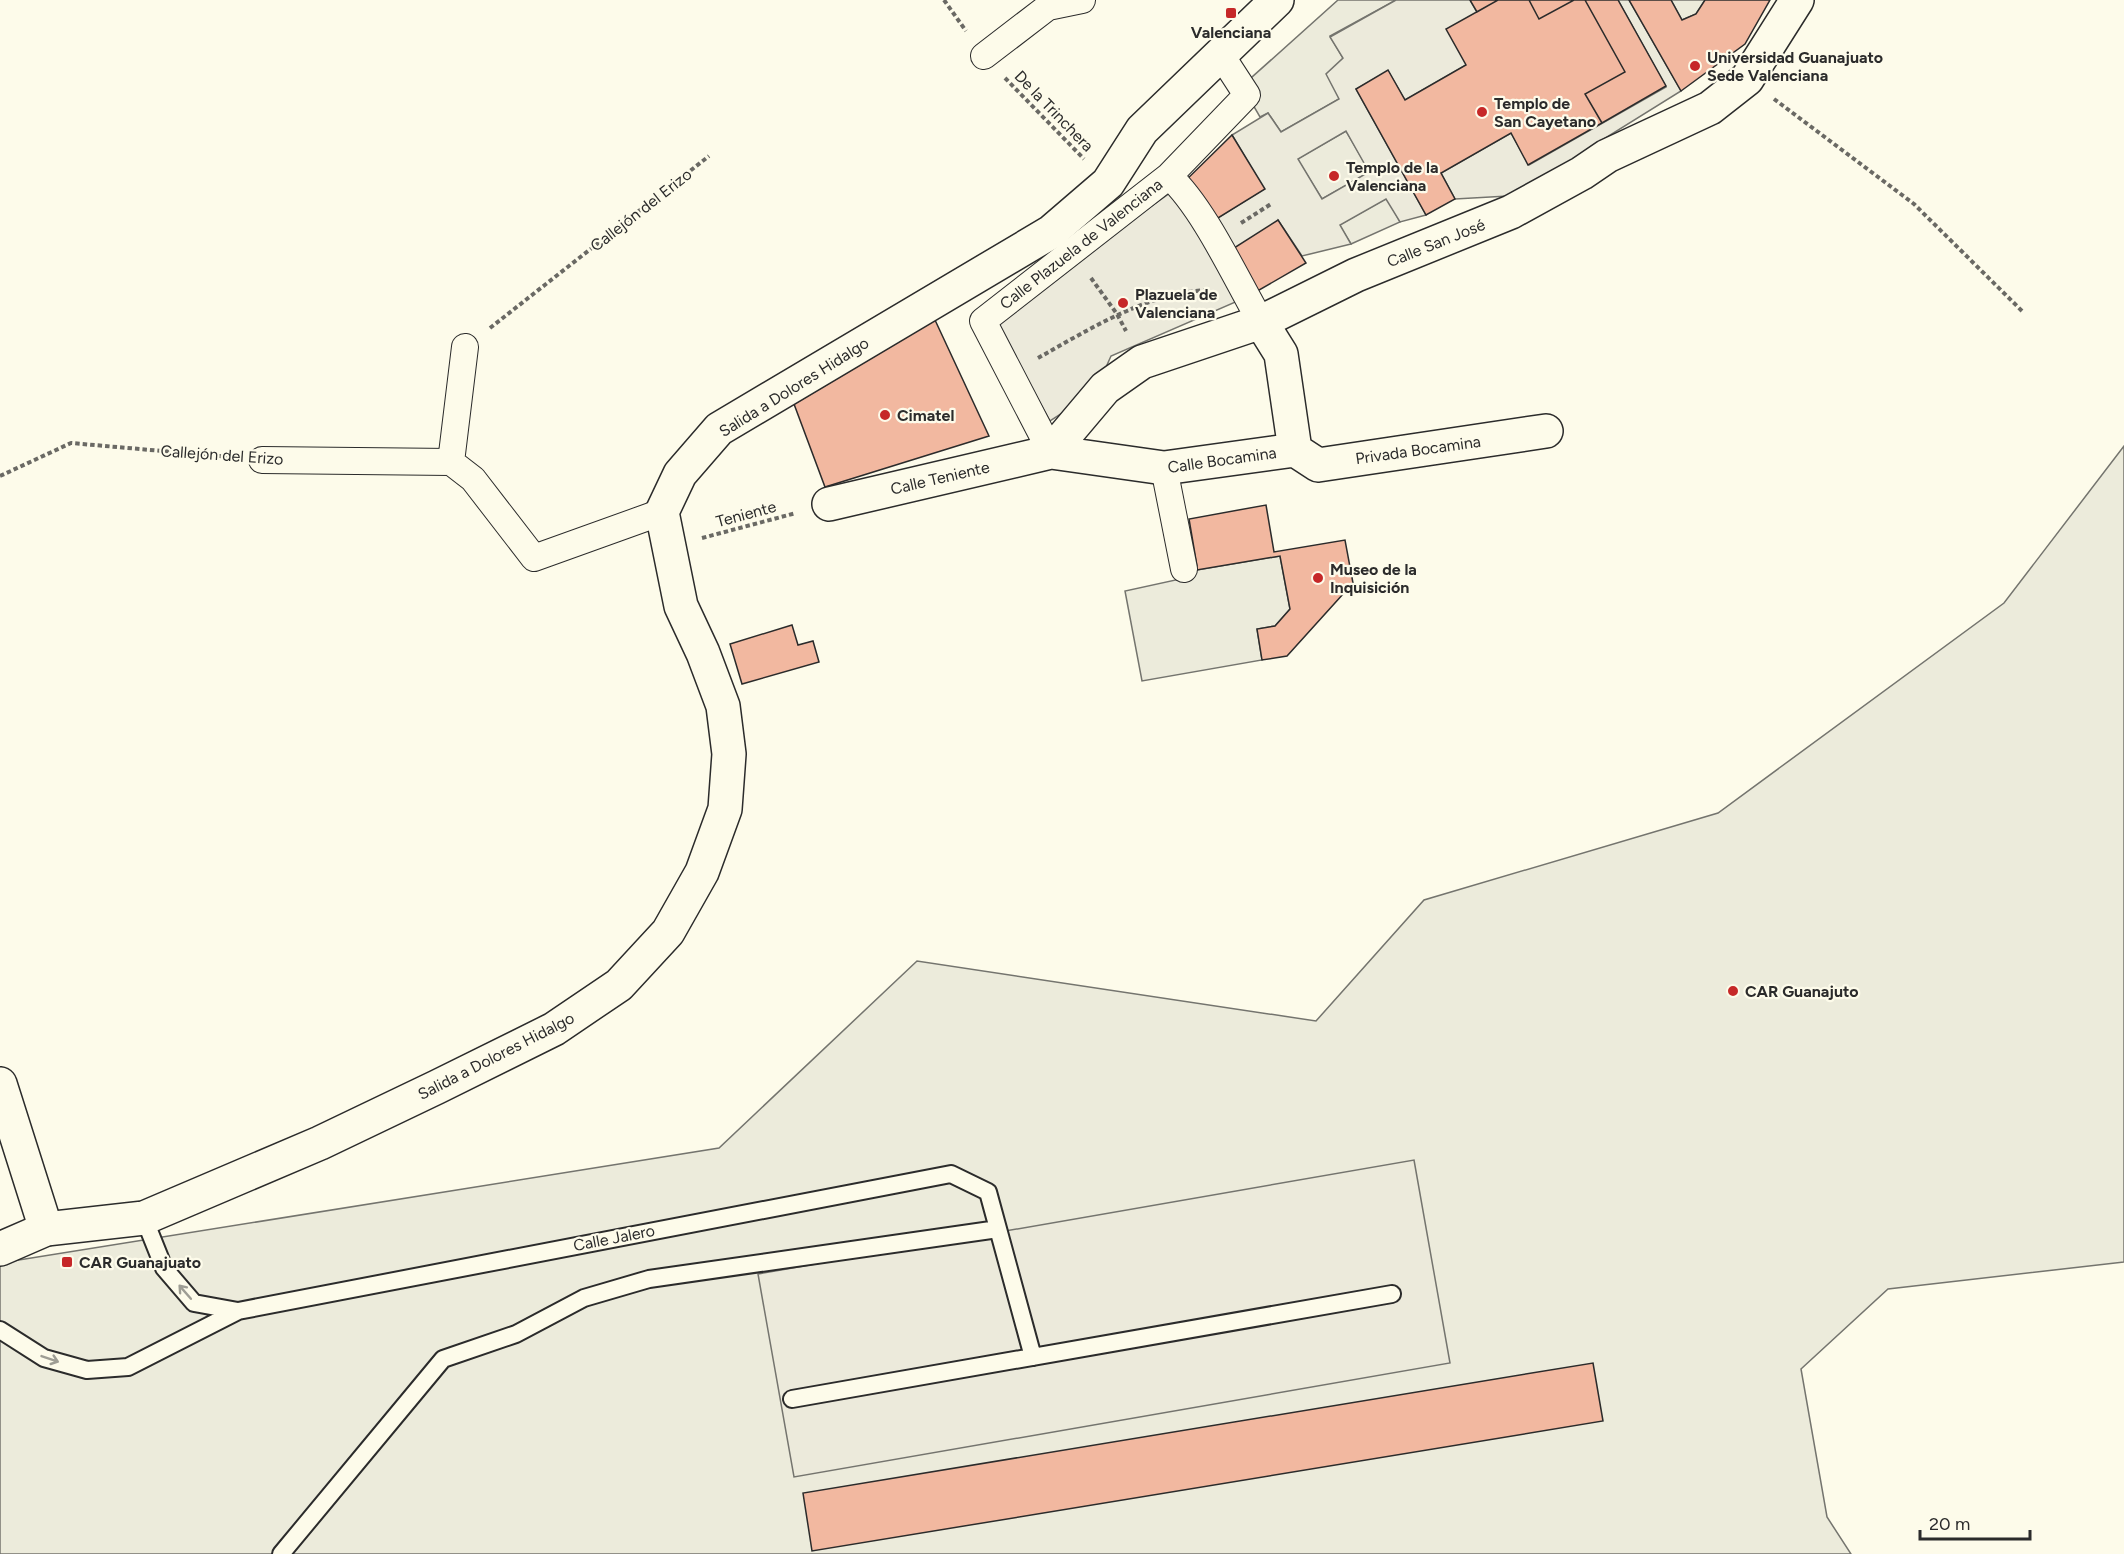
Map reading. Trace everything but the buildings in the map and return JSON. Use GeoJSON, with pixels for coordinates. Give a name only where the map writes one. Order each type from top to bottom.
{"type":"FeatureCollection","features":[{"type":"Feature","properties":{"kind":"main road","name":"Salida a Dolores Hidalgo"},"geometry":{"type":"LineString","coordinates":[[0,1249],[46,1229],[144,1218],[320,1143],[554,1029],[619,986],[668,932],[702,872],[725,809],[729,754],[723,706],[703,653],[681,606],[662,512],[680,474],[720,429],[1051,232],[1108,183],[1142,130],[1277,0]]}},
{"type":"Feature","properties":{"kind":"main road","name":"Calle San José"},"geometry":{"type":"LineString","coordinates":[[1051,452],[1105,387],[1142,362],[1261,322],[1356,275],[1511,212],[1582,173],[1607,156],[1710,108],[1747,79],[1797,0]]}},
{"type":"Feature","properties":{"kind":"main road","name":"Calle Bocamina"},"geometry":{"type":"LineString","coordinates":[[1051,452],[1164,468],[1295,450],[1281,354],[1261,322]]}},
{"type":"Feature","properties":{"kind":"main road","name":"Privada Bocamina"},"geometry":{"type":"LineString","coordinates":[[1295,450],[1318,465],[1546,431]]}},
{"type":"Feature","properties":{"kind":"main road","name":"Calle Teniente"},"geometry":{"type":"LineString","coordinates":[[829,504],[1051,452]]}},
{"type":"Feature","properties":{"kind":"main road"},"geometry":{"type":"LineString","coordinates":[[0,1084],[46,1229]]}},
{"type":"Feature","properties":{"kind":"street"},"geometry":{"type":"LineString","coordinates":[[984,56],[1048,7],[1082,0]]}},
{"type":"Feature","properties":{"kind":"street","name":"Calle Plazuela de Valenciana"},"geometry":{"type":"LineString","coordinates":[[1051,452],[983,321],[1168,176],[1247,95],[1221,55]]}},
{"type":"Feature","properties":{"kind":"street"},"geometry":{"type":"LineString","coordinates":[[1168,176],[1180,186],[1261,322]]}},
{"type":"Feature","properties":{"kind":"street"},"geometry":{"type":"LineString","coordinates":[[465,347],[451,462],[473,479],[534,558],[662,512]]}},
{"type":"Feature","properties":{"kind":"street","name":"Callejón del Erizo"},"geometry":{"type":"LineString","coordinates":[[262,460],[451,462]]}},
{"type":"Feature","properties":{"kind":"street"},"geometry":{"type":"LineString","coordinates":[[1164,468],[1184,569]]}},
{"type":"Feature","properties":{"kind":"lane","name":"Calle Jalero"},"geometry":{"type":"LineString","coordinates":[[0,1330],[44,1358],[87,1370],[128,1367],[238,1311],[951,1174],[988,1192],[999,1229]]}},
{"type":"Feature","properties":{"kind":"lane","name":"Calle Jalero"},"geometry":{"type":"LineString","coordinates":[[144,1218],[164,1268],[194,1303],[238,1311]]}},
{"type":"Feature","properties":{"kind":"lane"},"geometry":{"type":"LineString","coordinates":[[281,1554],[443,1359],[516,1334],[584,1298],[648,1279],[999,1229],[1033,1357]]}},
{"type":"Feature","properties":{"kind":"lane"},"geometry":{"type":"LineString","coordinates":[[792,1399],[1392,1293]]}},
{"type":"Feature","properties":{"kind":"path","name":"De la Trinchera"},"geometry":{"type":"LineString","coordinates":[[984,56],[1108,183]]}},
{"type":"Feature","properties":{"kind":"path"},"geometry":{"type":"LineString","coordinates":[[1747,79],[1914,204],[2022,310]]}},
{"type":"Feature","properties":{"kind":"path","name":"Callejón del Erizo"},"geometry":{"type":"LineString","coordinates":[[465,347],[709,156]]}},
{"type":"Feature","properties":{"kind":"path"},"geometry":{"type":"LineString","coordinates":[[1071,252],[1117,314],[1142,362]]}},
{"type":"Feature","properties":{"kind":"path"},"geometry":{"type":"LineString","coordinates":[[1011,373],[1117,314],[1191,291],[1210,290],[1223,255]]}},
{"type":"Feature","properties":{"kind":"path","name":"Callejón del Erizo"},"geometry":{"type":"LineString","coordinates":[[0,476],[70,443],[262,460]]}},
{"type":"Feature","properties":{"kind":"path","name":"Teniente"},"geometry":{"type":"LineString","coordinates":[[670,547],[829,504]]}},
{"type":"Feature","properties":{"kind":"shaded area"},"geometry":{"type":"Polygon","coordinates":[[[1338,0],[1396,0],[1330,36],[1343,58],[1339,99],[1281,132],[1268,113],[1260,117],[1242,86],[1338,0]]]}},
{"type":"Feature","properties":{"kind":"shaded area"},"geometry":{"type":"Polygon","coordinates":[[[1396,0],[1470,0],[1477,12],[1466,65],[1405,100],[1388,71],[1356,89],[1426,215],[1400,222],[1386,199],[1340,225],[1351,244],[1302,256],[1278,220],[1247,297],[1111,356],[1102,376],[1067,410],[1050,421],[993,318],[1180,186],[1205,226],[1264,189],[1232,135],[1268,113],[1281,132],[1339,99],[1326,74],[1343,58],[1330,37],[1396,0]],[[1346,131],[1298,159],[1322,199],[1369,172],[1346,131]]]}},
{"type":"Feature","properties":{"kind":"shaded area"},"geometry":{"type":"Polygon","coordinates":[[[1618,0],[1629,0],[1681,91],[1602,140],[1606,152],[1508,196],[1455,199],[1441,173],[1511,133],[1529,165],[1666,87],[1618,0]]]}},
{"type":"Feature","properties":{"kind":"shaded area"},"geometry":{"type":"Polygon","coordinates":[[[1671,0],[1705,0],[1696,14],[1682,20],[1671,0]]]}},
{"type":"Feature","properties":{"kind":"shaded area"},"geometry":{"type":"Polygon","coordinates":[[[1346,131],[1370,172],[1322,199],[1297,159],[1346,131]]]}},
{"type":"Feature","properties":{"kind":"shaded area"},"geometry":{"type":"Polygon","coordinates":[[[1387,198],[1400,222],[1351,244],[1339,225],[1387,198]]]}},
{"type":"Feature","properties":{"kind":"shaded area","name":"CAR Guanajuto"},"geometry":{"type":"Polygon","coordinates":[[[2124,446],[2124,1262],[1888,1289],[1801,1369],[1827,1517],[1851,1554],[0,1554],[0,1263],[719,1148],[917,961],[1316,1021],[1424,900],[1718,813],[2004,603],[2124,446]]]}},
{"type":"Feature","properties":{"kind":"shaded area"},"geometry":{"type":"Polygon","coordinates":[[[1280,556],[1290,609],[1275,626],[1257,629],[1262,660],[1142,681],[1125,591],[1185,578],[1185,572],[1280,556]]]}},
{"type":"Feature","properties":{"kind":"shaded area"},"geometry":{"type":"Polygon","coordinates":[[[1414,1160],[1450,1363],[794,1477],[758,1274],[1414,1160]]]}},
{"type":"Feature","properties":{"kind":"place","name":"Valenciana"},"geometry":{"type":"Point","coordinates":[1231,13]}},
{"type":"Feature","properties":{"kind":"place","name":"Universidad Guanajuato Sede Valenciana"},"geometry":{"type":"Point","coordinates":[1695,66]}},
{"type":"Feature","properties":{"kind":"place","name":"Templo de San Cayetano"},"geometry":{"type":"Point","coordinates":[1482,112]}},
{"type":"Feature","properties":{"kind":"place","name":"Templo de la Valenciana"},"geometry":{"type":"Point","coordinates":[1334,176]}},
{"type":"Feature","properties":{"kind":"place","name":"Plazuela de Valenciana"},"geometry":{"type":"Point","coordinates":[1123,303]}},
{"type":"Feature","properties":{"kind":"place","name":"Cimatel"},"geometry":{"type":"Point","coordinates":[885,415]}},
{"type":"Feature","properties":{"kind":"place","name":"Museo de la Inquisición"},"geometry":{"type":"Point","coordinates":[1318,578]}},
{"type":"Feature","properties":{"kind":"place","name":"CAR Guanajuto"},"geometry":{"type":"Point","coordinates":[1733,991]}},
{"type":"Feature","properties":{"kind":"place","name":"CAR Guanajuato"},"geometry":{"type":"Point","coordinates":[67,1262]}}]}
